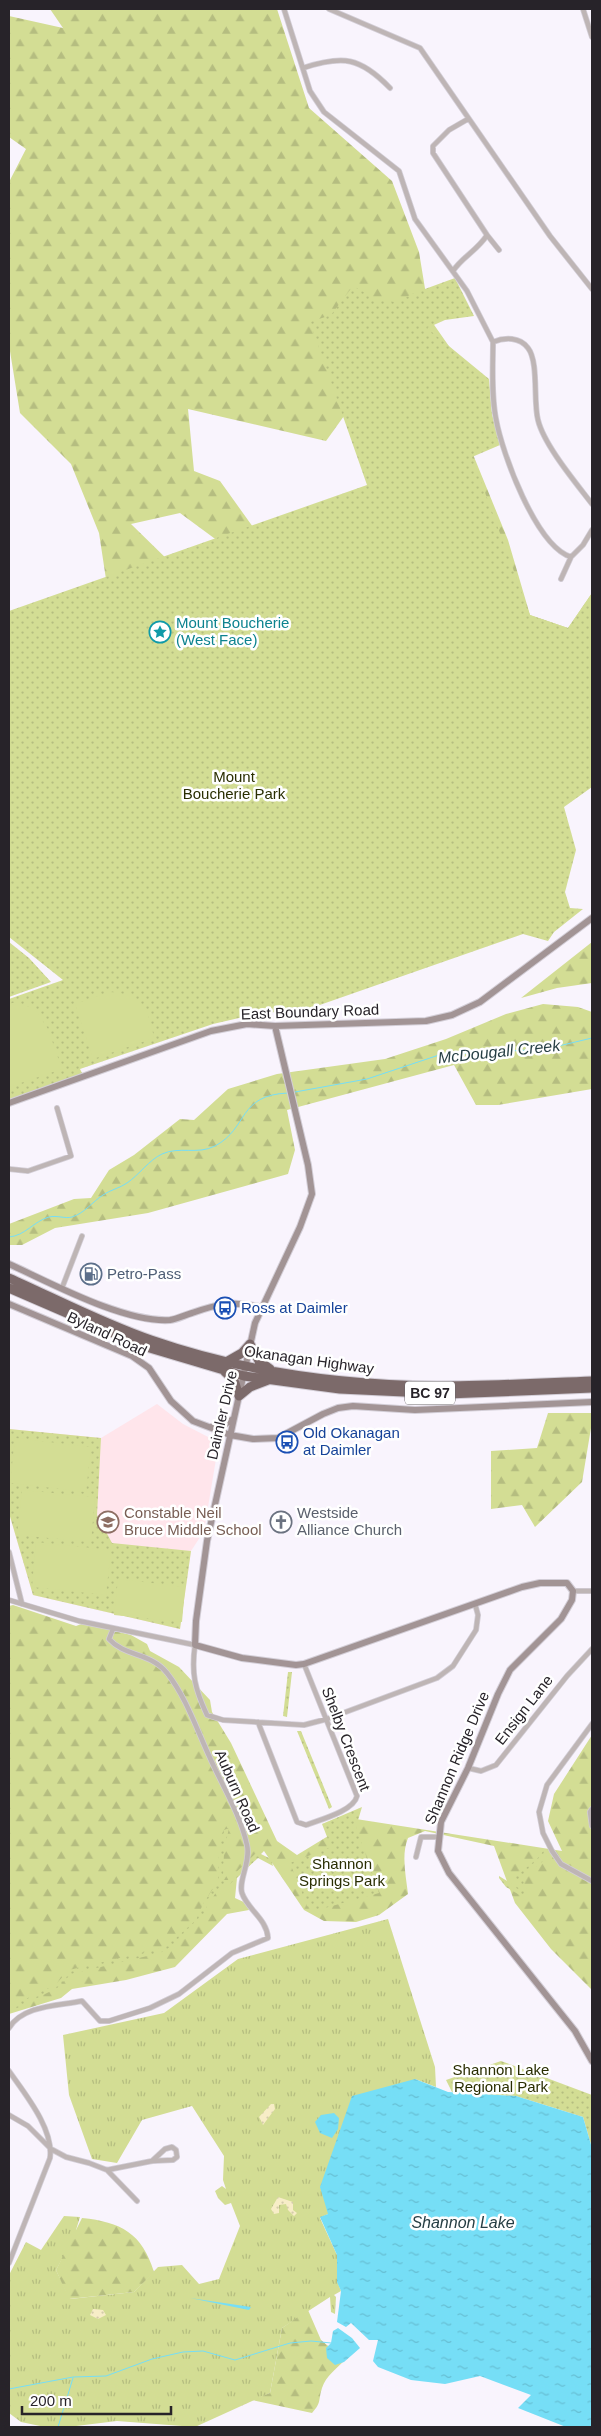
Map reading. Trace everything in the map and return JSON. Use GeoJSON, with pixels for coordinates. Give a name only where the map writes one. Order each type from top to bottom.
{"type":"FeatureCollection","features":[{"type":"Feature","properties":{"kind":"highway","name":"Okanagan Highway"},"geometry":{"type":"LineString","coordinates":[[9,1278],[150,1340],[228,1361],[245,1371],[268,1379],[340,1390],[447,1394],[592,1388]]}},
{"type":"Feature","properties":{"kind":"highway","name":"Okanagan Highway"},"geometry":{"type":"LineString","coordinates":[[9,1288],[144,1346],[221,1369],[277,1372],[346,1382],[437,1386],[592,1381]]}},
{"type":"Feature","properties":{"kind":"highway"},"geometry":{"type":"LineString","coordinates":[[228,1361],[242,1353],[250,1344],[259,1361],[277,1372]]}},
{"type":"Feature","properties":{"kind":"highway"},"geometry":{"type":"LineString","coordinates":[[221,1369],[234,1380],[239,1396],[250,1387],[268,1379]]}},
{"type":"Feature","properties":{"kind":"street"},"geometry":{"type":"LineString","coordinates":[[284,9],[310,91],[324,112],[399,171],[415,219],[467,291],[494,342],[496,419],[506,457],[530,510],[544,535],[558,551],[570,557]]}},
{"type":"Feature","properties":{"kind":"street"},"geometry":{"type":"LineString","coordinates":[[329,9],[420,48],[550,236],[592,289]]}},
{"type":"Feature","properties":{"kind":"street"},"geometry":{"type":"LineString","coordinates":[[583,9],[592,37]]}},
{"type":"Feature","properties":{"kind":"street"},"geometry":{"type":"LineString","coordinates":[[303,68],[328,60],[344,60],[363,66],[378,75],[390,88]]}},
{"type":"Feature","properties":{"kind":"street"},"geometry":{"type":"LineString","coordinates":[[468,119],[449,130],[432,146],[433,152],[487,235],[499,250]]}},
{"type":"Feature","properties":{"kind":"street"},"geometry":{"type":"LineString","coordinates":[[453,270],[481,245],[487,235]]}},
{"type":"Feature","properties":{"kind":"street"},"geometry":{"type":"LineString","coordinates":[[494,342],[504,338],[518,341],[528,348],[533,359],[538,422],[558,459],[592,504]]}},
{"type":"Feature","properties":{"kind":"street"},"geometry":{"type":"LineString","coordinates":[[561,579],[570,557],[583,545],[592,530]]}},
{"type":"Feature","properties":{"kind":"street","name":"East Boundary Road"},"geometry":{"type":"LineString","coordinates":[[9,1103],[211,1031],[246,1024],[275,1026],[426,1021],[452,1015],[480,1002],[592,918]]}},
{"type":"Feature","properties":{"kind":"street","name":"Daimler Drive"},"geometry":{"type":"LineString","coordinates":[[258,1722],[222,1720],[207,1715],[199,1698],[192,1666],[207,1541],[255,1323],[300,1227],[312,1194],[308,1165],[275,1026]]}},
{"type":"Feature","properties":{"kind":"street"},"geometry":{"type":"LineString","coordinates":[[9,1169],[28,1171],[71,1156],[57,1108]]}},
{"type":"Feature","properties":{"kind":"street"},"geometry":{"type":"LineString","coordinates":[[62,1288],[82,1236]]}},
{"type":"Feature","properties":{"kind":"street"},"geometry":{"type":"LineString","coordinates":[[9,1264],[132,1316],[171,1320],[218,1303],[228,1302],[249,1304],[262,1308]]}},
{"type":"Feature","properties":{"kind":"street","name":"Byland Road"},"geometry":{"type":"LineString","coordinates":[[9,1304],[132,1356],[149,1368],[180,1411],[193,1421],[208,1428],[253,1439],[278,1438],[322,1414],[338,1408],[353,1406],[415,1410],[592,1402]]}},
{"type":"Feature","properties":{"kind":"street"},"geometry":{"type":"LineString","coordinates":[[208,1428],[224,1425],[234,1419]]}},
{"type":"Feature","properties":{"kind":"street"},"geometry":{"type":"LineString","coordinates":[[9,1552],[22,1604]]}},
{"type":"Feature","properties":{"kind":"street"},"geometry":{"type":"LineString","coordinates":[[9,1600],[113,1629],[196,1645],[242,1658],[296,1665],[304,1664],[540,1583],[567,1583],[573,1591],[592,1591]]}},
{"type":"Feature","properties":{"kind":"street","name":"Shannon Ridge Drive"},"geometry":{"type":"LineString","coordinates":[[573,1591],[572,1600],[560,1619],[510,1670],[468,1768],[441,1822],[438,1851],[449,1873],[575,2031],[592,2061]]}},
{"type":"Feature","properties":{"kind":"street"},"geometry":{"type":"LineString","coordinates":[[258,1722],[304,1725],[327,1719],[437,1678],[453,1666],[476,1630],[478,1615],[476,1604]]}},
{"type":"Feature","properties":{"kind":"street","name":"Auburn Road"},"geometry":{"type":"LineString","coordinates":[[9,2028],[13,2022],[26,2012],[82,2000],[100,2021],[109,2021],[150,2008],[179,1994],[232,1953],[268,1938],[257,1912],[246,1901],[242,1893],[241,1888],[248,1866],[248,1847],[238,1815],[180,1694],[167,1674],[154,1660],[116,1647],[109,1639],[113,1629]]}},
{"type":"Feature","properties":{"kind":"street","name":"Ensign Lane"},"geometry":{"type":"LineString","coordinates":[[468,1768],[481,1771],[496,1765],[567,1676],[592,1649]]}},
{"type":"Feature","properties":{"kind":"street","name":"Shelby Crescent"},"geometry":{"type":"LineString","coordinates":[[258,1722],[297,1822],[306,1825],[349,1808],[356,1802],[358,1796],[304,1664]]}},
{"type":"Feature","properties":{"kind":"street"},"geometry":{"type":"LineString","coordinates":[[592,1724],[547,1785],[539,1812],[543,1833],[561,1864],[592,1882]]}},
{"type":"Feature","properties":{"kind":"street"},"geometry":{"type":"LineString","coordinates":[[592,1809],[590,1812],[592,1826]]}},
{"type":"Feature","properties":{"kind":"street"},"geometry":{"type":"LineString","coordinates":[[416,1857],[421,1837],[438,1837]]}},
{"type":"Feature","properties":{"kind":"street"},"geometry":{"type":"LineString","coordinates":[[9,2072],[32,2105],[48,2137],[51,2149],[47,2167],[9,2263]]}},
{"type":"Feature","properties":{"kind":"street"},"geometry":{"type":"LineString","coordinates":[[9,2116],[28,2126],[51,2149],[66,2157],[108,2170],[137,2201]]}},
{"type":"Feature","properties":{"kind":"street"},"geometry":{"type":"LineString","coordinates":[[108,2170],[152,2161],[173,2160],[177,2156],[176,2150],[172,2147],[166,2149],[152,2161]]}},
{"type":"Feature","properties":{"kind":"shaded area","name":"Constable Neil Bruce Middle School"},"geometry":{"type":"Polygon","coordinates":[[[157,1404],[183,1424],[214,1440],[218,1447],[204,1531],[191,1551],[180,1629],[33,1595],[9,1513],[9,1429],[101,1438],[157,1404]]]}},
{"type":"Feature","properties":{"kind":"green space"},"geometry":{"type":"Polygon","coordinates":[[[50,9],[277,9],[309,108],[392,181],[419,252],[430,319],[453,352],[454,408],[508,540],[530,615],[568,628],[592,593],[592,782],[362,391],[326,441],[188,409],[194,471],[220,481],[268,548],[241,558],[180,513],[131,524],[174,566],[111,612],[99,533],[71,464],[20,413],[9,345],[9,182],[26,149],[9,137],[9,16],[63,28],[50,9]]]}},
{"type":"Feature","properties":{"kind":"green space","name":"Mount Boucherie Park"},"geometry":{"type":"Polygon","coordinates":[[[455,278],[474,316],[445,320],[427,328],[489,379],[492,414],[500,445],[472,457],[530,615],[568,628],[592,593],[592,787],[564,807],[576,850],[565,892],[570,908],[583,909],[554,932],[548,941],[523,934],[314,1007],[252,1015],[213,1024],[80,1069],[85,1079],[9,1106],[9,999],[63,980],[9,937],[9,611],[367,485],[310,322],[331,315],[353,286],[378,300],[397,302],[414,293],[455,278]]]}},
{"type":"Feature","properties":{"kind":"green space"},"geometry":{"type":"Polygon","coordinates":[[[9,942],[29,958],[51,982],[9,997],[9,942]]]}},
{"type":"Feature","properties":{"kind":"green space"},"geometry":{"type":"Polygon","coordinates":[[[592,942],[592,983],[557,988],[521,998],[592,942]]]}},
{"type":"Feature","properties":{"kind":"green space"},"geometry":{"type":"Polygon","coordinates":[[[109,992],[129,996],[142,1004],[149,1018],[154,1038],[96,1058],[92,1056],[75,1004],[109,992]]]}},
{"type":"Feature","properties":{"kind":"green space"},"geometry":{"type":"Polygon","coordinates":[[[16,1002],[35,1009],[48,1029],[62,1069],[9,1087],[9,1004],[16,1002]]]}},
{"type":"Feature","properties":{"kind":"green space"},"geometry":{"type":"Polygon","coordinates":[[[543,1004],[578,1007],[592,1012],[592,1089],[498,1105],[476,1105],[454,1065],[287,1110],[295,1150],[288,1174],[148,1213],[55,1228],[22,1245],[9,1245],[9,1224],[74,1199],[91,1198],[109,1170],[134,1155],[180,1119],[194,1120],[228,1089],[277,1074],[385,1059],[446,1039],[506,1014],[543,1004]]]}},
{"type":"Feature","properties":{"kind":"green space"},"geometry":{"type":"Polygon","coordinates":[[[548,1413],[592,1413],[592,1422],[582,1482],[535,1527],[522,1505],[491,1509],[491,1451],[537,1448],[548,1413]]]}},
{"type":"Feature","properties":{"kind":"green space","name":"Constable Neil Bruce Middle School"},"geometry":{"type":"Polygon","coordinates":[[[9,1429],[101,1438],[97,1515],[112,1543],[191,1551],[180,1629],[33,1595],[9,1513],[9,1429]]]}},
{"type":"Feature","properties":{"kind":"green space"},"geometry":{"type":"Polygon","coordinates":[[[15,1438],[91,1447],[86,1492],[10,1483],[15,1438]]]}},
{"type":"Feature","properties":{"kind":"green space"},"geometry":{"type":"Polygon","coordinates":[[[22,1490],[95,1497],[91,1542],[17,1535],[22,1490]]]}},
{"type":"Feature","properties":{"kind":"green space"},"geometry":{"type":"Polygon","coordinates":[[[36,1542],[111,1550],[106,1595],[32,1587],[36,1542]]]}},
{"type":"Feature","properties":{"kind":"green space"},"geometry":{"type":"Polygon","coordinates":[[[118,1579],[185,1587],[182,1622],[114,1615],[118,1579]]]}},
{"type":"Feature","properties":{"kind":"green space"},"geometry":{"type":"Polygon","coordinates":[[[13,1605],[76,1626],[84,1623],[131,1635],[147,1644],[150,1651],[179,1667],[210,1700],[212,1712],[231,1743],[277,1841],[297,1855],[356,1819],[562,1851],[548,1821],[554,1794],[592,1735],[592,1990],[551,1949],[515,1903],[494,1846],[425,1831],[408,1838],[406,1845],[405,1866],[408,1894],[379,1915],[356,1922],[324,1921],[304,1910],[264,1851],[237,1878],[235,1898],[248,1904],[249,1910],[227,1914],[175,1967],[126,1980],[72,1989],[61,1998],[9,2014],[9,1606],[13,1605]]]}},
{"type":"Feature","properties":{"kind":"green space"},"geometry":{"type":"Polygon","coordinates":[[[288,1672],[292,1672],[287,1717],[283,1716],[288,1672]]]}},
{"type":"Feature","properties":{"kind":"green space"},"geometry":{"type":"Polygon","coordinates":[[[297,1731],[301,1731],[332,1807],[329,1809],[297,1731]]]}},
{"type":"Feature","properties":{"kind":"green space","name":"Shannon Springs Park"},"geometry":{"type":"Polygon","coordinates":[[[362,1807],[356,1827],[379,1893],[314,1911],[308,1908],[290,1863],[331,1847],[322,1824],[362,1807]]]}},
{"type":"Feature","properties":{"kind":"green space"},"geometry":{"type":"Polygon","coordinates":[[[229,1828],[224,1851],[223,1880],[228,1880],[257,1852],[271,1859],[273,1866],[258,1858],[230,1884],[221,1885],[207,1906],[200,1923],[177,1943],[160,1953],[71,1974],[57,1988],[9,2012],[9,2007],[55,1985],[69,1970],[158,1949],[175,1939],[196,1920],[203,1904],[218,1881],[219,1850],[224,1830],[229,1828]]]}},
{"type":"Feature","properties":{"kind":"green space"},"geometry":{"type":"Polygon","coordinates":[[[545,1849],[548,1854],[542,1862],[522,1878],[528,1893],[523,1897],[506,1887],[499,1876],[520,1889],[515,1877],[537,1859],[545,1849]]]}},
{"type":"Feature","properties":{"kind":"green space"},"geometry":{"type":"Polygon","coordinates":[[[388,1919],[435,2067],[436,2087],[415,2079],[328,2214],[320,2218],[337,2255],[337,2281],[341,2291],[334,2295],[336,2297],[335,2314],[331,2312],[330,2297],[282,2328],[270,2393],[195,2427],[117,2421],[68,2427],[45,2427],[21,2422],[9,2413],[9,2275],[26,2242],[41,2250],[64,2216],[80,2217],[77,2232],[56,2270],[70,2299],[134,2292],[158,2267],[182,2265],[199,2284],[219,2279],[240,2226],[231,2203],[225,2205],[218,2198],[215,2191],[222,2186],[226,2189],[223,2180],[224,2156],[192,2106],[142,2120],[117,2163],[92,2159],[69,2095],[63,2035],[164,2013],[238,1959],[388,1919]]]}},
{"type":"Feature","properties":{"kind":"green space","name":"Shannon Lake Regional Park"},"geometry":{"type":"Polygon","coordinates":[[[501,2061],[592,2095],[592,2148],[583,2117],[516,2096],[452,2092],[446,2080],[501,2061]]]}},
{"type":"Feature","properties":{"kind":"green space"},"geometry":{"type":"Polygon","coordinates":[[[82,2218],[119,2227],[136,2239],[143,2248],[154,2272],[134,2292],[69,2299],[56,2270],[82,2218]]]}},
{"type":"Feature","properties":{"kind":"green space"},"geometry":{"type":"Polygon","coordinates":[[[308,2310],[321,2340],[345,2360],[326,2380],[317,2406],[312,2413],[252,2400],[270,2393],[282,2328],[308,2310]]]}},
{"type":"Feature","properties":{"kind":"sand"},"geometry":{"type":"Polygon","coordinates":[[[271,2104],[274,2104],[275,2109],[263,2125],[259,2117],[271,2104]]]}},
{"type":"Feature","properties":{"kind":"sand"},"geometry":{"type":"Polygon","coordinates":[[[278,2197],[293,2202],[293,2210],[297,2213],[294,2216],[288,2210],[286,2204],[279,2205],[279,2213],[274,2214],[271,2209],[278,2197]]]}},
{"type":"Feature","properties":{"kind":"sand"},"geometry":{"type":"Polygon","coordinates":[[[93,2309],[103,2310],[106,2315],[98,2319],[90,2315],[93,2309]]]}},
{"type":"Feature","properties":{"kind":"water","name":"Shannon Lake"},"geometry":{"type":"Polygon","coordinates":[[[415,2079],[448,2092],[516,2096],[583,2117],[592,2148],[592,2427],[566,2427],[518,2408],[531,2395],[480,2376],[445,2384],[411,2380],[378,2367],[373,2361],[378,2340],[369,2340],[351,2323],[346,2327],[337,2322],[341,2291],[337,2282],[337,2255],[320,2217],[328,2214],[320,2187],[352,2096],[415,2079]]]}},
{"type":"Feature","properties":{"kind":"water"},"geometry":{"type":"Polygon","coordinates":[[[334,2113],[339,2118],[338,2129],[332,2138],[320,2133],[315,2122],[321,2115],[334,2113]]]}},
{"type":"Feature","properties":{"kind":"water"},"geometry":{"type":"Polygon","coordinates":[[[190,2298],[251,2307],[249,2310],[190,2298]]]}},
{"type":"Feature","properties":{"kind":"water"},"geometry":{"type":"Polygon","coordinates":[[[338,2328],[352,2338],[360,2348],[344,2362],[335,2365],[327,2358],[326,2348],[331,2343],[333,2331],[338,2328]]]}},
{"type":"Feature","properties":{"kind":"waterway","name":"McDougall Creek"},"geometry":{"type":"LineString","coordinates":[[295,1092],[367,1079],[439,1055],[546,1049],[592,1038]]}},
{"type":"Feature","properties":{"kind":"waterway","name":"McDougall Creek"},"geometry":{"type":"LineString","coordinates":[[9,1237],[20,1234],[49,1217],[77,1215],[103,1195],[127,1183],[162,1154],[175,1151],[209,1149],[215,1146],[226,1139],[251,1106],[272,1095],[288,1093]]}},
{"type":"Feature","properties":{"kind":"waterway"},"geometry":{"type":"LineString","coordinates":[[9,2389],[73,2377],[106,2376],[152,2359],[183,2352],[203,2351],[235,2360],[290,2343],[311,2341],[331,2343]]}},
{"type":"Feature","properties":{"kind":"waterway"},"geometry":{"type":"LineString","coordinates":[[58,2427],[73,2378]]}},
{"type":"Feature","properties":{"kind":"place","name":"Mount Boucherie (West Face)"},"geometry":{"type":"Point","coordinates":[160,632]}},
{"type":"Feature","properties":{"kind":"place","name":"Petro-Pass"},"geometry":{"type":"Point","coordinates":[91,1274]}},
{"type":"Feature","properties":{"kind":"place","name":"Ross at Daimler"},"geometry":{"type":"Point","coordinates":[225,1308]}},
{"type":"Feature","properties":{"kind":"place","name":"Old Okanagan at Daimler"},"geometry":{"type":"Point","coordinates":[287,1442]}},
{"type":"Feature","properties":{"kind":"place","name":"Constable Neil Bruce Middle School"},"geometry":{"type":"Point","coordinates":[108,1522]}},
{"type":"Feature","properties":{"kind":"place","name":"Westside Alliance Church"},"geometry":{"type":"Point","coordinates":[281,1522]}}]}
